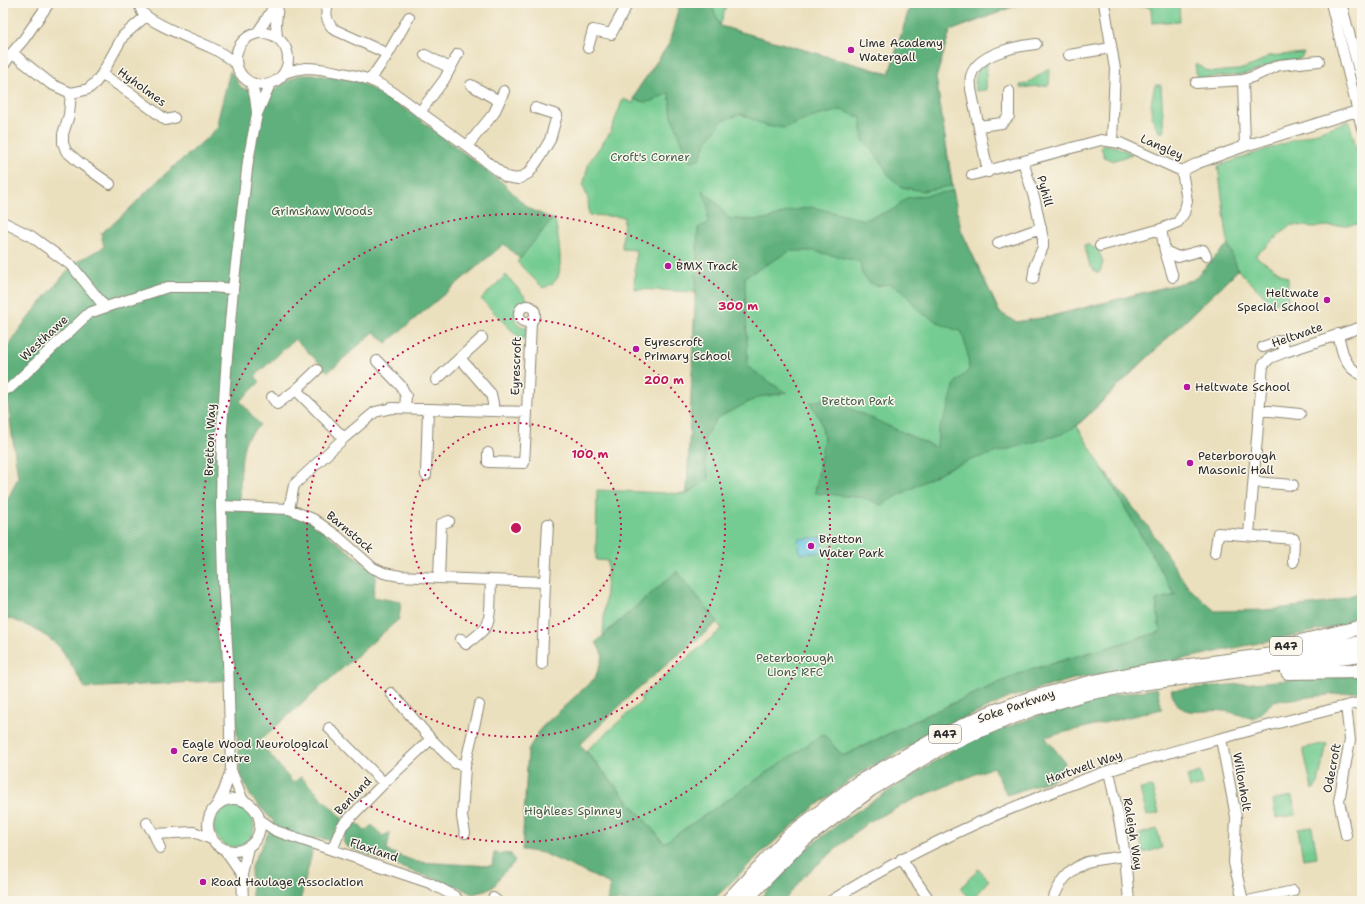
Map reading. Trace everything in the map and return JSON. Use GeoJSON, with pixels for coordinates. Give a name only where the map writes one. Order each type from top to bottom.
{"type":"FeatureCollection","features":[{"type":"Feature","properties":{"kind":"highway","name":"A47"},"geometry":{"type":"LineString","coordinates":[[1210,664],[1362,627]]}},
{"type":"Feature","properties":{"kind":"highway","name":"Soke Parkway"},"geometry":{"type":"LineString","coordinates":[[728,901],[789,836],[858,784],[936,739],[990,713],[1036,697],[1137,673],[1362,643]]}},
{"type":"Feature","properties":{"kind":"highway","name":"Soke Parkway"},"geometry":{"type":"LineString","coordinates":[[744,901],[802,841],[871,789],[943,746],[997,723],[1029,711],[1087,693],[1134,684],[1362,654]]}},
{"type":"Feature","properties":{"kind":"highway","name":"A47"},"geometry":{"type":"LineString","coordinates":[[1223,673],[1362,671]]}},
{"type":"Feature","properties":{"kind":"street"},"geometry":{"type":"LineString","coordinates":[[3,66],[49,3]]}},
{"type":"Feature","properties":{"kind":"street"},"geometry":{"type":"LineString","coordinates":[[139,3],[142,12],[146,16],[161,25],[215,50],[237,65]]}},
{"type":"Feature","properties":{"kind":"street"},"geometry":{"type":"LineString","coordinates":[[257,33],[277,3]]}},
{"type":"Feature","properties":{"kind":"street"},"geometry":{"type":"LineString","coordinates":[[277,3],[277,37]]}},
{"type":"Feature","properties":{"kind":"street"},"geometry":{"type":"LineString","coordinates":[[328,3],[326,14],[327,22],[333,29],[388,54]]}},
{"type":"Feature","properties":{"kind":"street"},"geometry":{"type":"LineString","coordinates":[[588,48],[593,30],[611,34],[628,3]]}},
{"type":"Feature","properties":{"kind":"street"},"geometry":{"type":"LineString","coordinates":[[1104,3],[1115,69],[1112,141]]}},
{"type":"Feature","properties":{"kind":"street"},"geometry":{"type":"LineString","coordinates":[[1331,3],[1362,128]]}},
{"type":"Feature","properties":{"kind":"street"},"geometry":{"type":"LineString","coordinates":[[1342,3],[1362,82]]}},
{"type":"Feature","properties":{"kind":"street","name":"Hyholmes"},"geometry":{"type":"LineString","coordinates":[[71,93],[88,88],[95,83],[102,74],[123,36],[146,16]]}},
{"type":"Feature","properties":{"kind":"street"},"geometry":{"type":"LineString","coordinates":[[370,80],[388,54],[409,17]]}},
{"type":"Feature","properties":{"kind":"street"},"geometry":{"type":"LineString","coordinates":[[257,33],[271,34],[277,37],[283,42],[289,56],[285,73],[281,78],[270,84],[257,85],[251,83],[240,72],[237,65],[236,59],[239,46],[243,40],[257,33]]}},
{"type":"Feature","properties":{"kind":"street"},"geometry":{"type":"LineString","coordinates":[[988,172],[971,89],[970,76],[977,64],[991,55],[1023,45],[1036,44]]}},
{"type":"Feature","properties":{"kind":"street"},"geometry":{"type":"LineString","coordinates":[[215,50],[229,49],[239,46]]}},
{"type":"Feature","properties":{"kind":"street"},"geometry":{"type":"LineString","coordinates":[[1069,55],[1111,48]]}},
{"type":"Feature","properties":{"kind":"street"},"geometry":{"type":"LineString","coordinates":[[12,53],[51,84],[71,93],[69,115],[63,134],[63,144],[66,151],[80,163],[106,178]]}},
{"type":"Feature","properties":{"kind":"street"},"geometry":{"type":"LineString","coordinates":[[420,112],[444,80],[458,54]]}},
{"type":"Feature","properties":{"kind":"street"},"geometry":{"type":"LineString","coordinates":[[426,55],[450,68]]}},
{"type":"Feature","properties":{"kind":"street"},"geometry":{"type":"LineString","coordinates":[[289,56],[308,68]]}},
{"type":"Feature","properties":{"kind":"street"},"geometry":{"type":"LineString","coordinates":[[1196,83],[1243,80],[1279,65],[1319,61]]}},
{"type":"Feature","properties":{"kind":"street"},"geometry":{"type":"LineString","coordinates":[[285,73],[308,68],[341,73],[370,80],[393,92],[467,146],[506,177],[518,179],[529,173],[550,140],[557,115],[535,108]]}},
{"type":"Feature","properties":{"kind":"street","name":"Hyholmes"},"geometry":{"type":"LineString","coordinates":[[102,74],[168,121]]}},
{"type":"Feature","properties":{"kind":"street"},"geometry":{"type":"LineString","coordinates":[[1243,80],[1245,146]]}},
{"type":"Feature","properties":{"kind":"street","name":"Bretton Way"},"geometry":{"type":"LineString","coordinates":[[251,83],[255,97],[257,114]]}},
{"type":"Feature","properties":{"kind":"street","name":"Bretton Way"},"geometry":{"type":"LineString","coordinates":[[243,801],[231,770],[221,506],[222,428],[233,289],[248,161],[257,114],[270,84]]}},
{"type":"Feature","properties":{"kind":"street"},"geometry":{"type":"LineString","coordinates":[[471,85],[499,101]]}},
{"type":"Feature","properties":{"kind":"street"},"geometry":{"type":"LineString","coordinates":[[467,146],[494,113],[504,91]]}},
{"type":"Feature","properties":{"kind":"street"},"geometry":{"type":"LineString","coordinates":[[979,126],[1002,123],[1009,116],[1009,91]]}},
{"type":"Feature","properties":{"kind":"street","name":"Langley"},"geometry":{"type":"LineString","coordinates":[[972,175],[988,172],[1101,140],[1120,143],[1182,171],[1198,163],[1245,146],[1357,111]]}},
{"type":"Feature","properties":{"kind":"street","name":"Pyhill"},"geometry":{"type":"LineString","coordinates":[[1023,161],[1035,201],[1041,228],[1043,247],[1035,265],[1033,279]]}},
{"type":"Feature","properties":{"kind":"street"},"geometry":{"type":"LineString","coordinates":[[1100,246],[1161,229],[1178,222],[1184,213],[1187,201],[1182,171]]}},
{"type":"Feature","properties":{"kind":"street"},"geometry":{"type":"LineString","coordinates":[[3,222],[31,236],[72,266],[105,307]]}},
{"type":"Feature","properties":{"kind":"street"},"geometry":{"type":"LineString","coordinates":[[998,243],[1041,228]]}},
{"type":"Feature","properties":{"kind":"street"},"geometry":{"type":"LineString","coordinates":[[1161,229],[1165,251],[1173,277]]}},
{"type":"Feature","properties":{"kind":"street"},"geometry":{"type":"LineString","coordinates":[[1165,251],[1178,257],[1203,250],[1206,256]]}},
{"type":"Feature","properties":{"kind":"street","name":"Westhawe"},"geometry":{"type":"LineString","coordinates":[[3,390],[10,388],[89,313],[168,287],[205,286],[233,289]]}},
{"type":"Feature","properties":{"kind":"street","name":"Eyrescroft"},"geometry":{"type":"LineString","coordinates":[[488,453],[488,462],[524,463],[531,322]]}},
{"type":"Feature","properties":{"kind":"street","name":"Heltwate"},"geometry":{"type":"LineString","coordinates":[[1259,410],[1263,365],[1270,358],[1362,326]]}},
{"type":"Feature","properties":{"kind":"street"},"geometry":{"type":"LineString","coordinates":[[1338,334],[1346,363],[1357,373],[1362,375]]}},
{"type":"Feature","properties":{"kind":"street"},"geometry":{"type":"LineString","coordinates":[[436,380],[482,338]]}},
{"type":"Feature","properties":{"kind":"street"},"geometry":{"type":"LineString","coordinates":[[1263,347],[1282,340],[1285,352]]}},
{"type":"Feature","properties":{"kind":"street","name":"Eyrescroft"},"geometry":{"type":"LineString","coordinates":[[460,358],[491,394],[493,411]]}},
{"type":"Feature","properties":{"kind":"street"},"geometry":{"type":"LineString","coordinates":[[377,361],[388,367],[401,386],[406,396],[405,407]]}},
{"type":"Feature","properties":{"kind":"street"},"geometry":{"type":"LineString","coordinates":[[273,403],[296,390],[317,370]]}},
{"type":"Feature","properties":{"kind":"street"},"geometry":{"type":"LineString","coordinates":[[296,390],[344,438]]}},
{"type":"Feature","properties":{"kind":"street","name":"Eyrescroft"},"geometry":{"type":"LineString","coordinates":[[289,509],[294,486],[344,438],[375,412],[405,407],[527,412]]}},
{"type":"Feature","properties":{"kind":"street"},"geometry":{"type":"LineString","coordinates":[[426,475],[423,464],[428,409]]}},
{"type":"Feature","properties":{"kind":"street"},"geometry":{"type":"LineString","coordinates":[[1249,535],[1259,410],[1300,414]]}},
{"type":"Feature","properties":{"kind":"street"},"geometry":{"type":"LineString","coordinates":[[1254,482],[1293,485]]}},
{"type":"Feature","properties":{"kind":"street","name":"Barnstock"},"geometry":{"type":"LineString","coordinates":[[221,506],[289,509],[313,519],[337,536],[373,568],[384,573],[400,576],[545,582]]}},
{"type":"Feature","properties":{"kind":"street"},"geometry":{"type":"LineString","coordinates":[[439,578],[441,524],[449,521]]}},
{"type":"Feature","properties":{"kind":"street"},"geometry":{"type":"LineString","coordinates":[[544,659],[545,582],[550,529]]}},
{"type":"Feature","properties":{"kind":"street"},"geometry":{"type":"LineString","coordinates":[[1215,554],[1218,533],[1294,539],[1293,562]]}},
{"type":"Feature","properties":{"kind":"street"},"geometry":{"type":"LineString","coordinates":[[461,639],[466,644],[479,634],[486,626],[489,619],[491,580]]}},
{"type":"Feature","properties":{"kind":"street"},"geometry":{"type":"LineString","coordinates":[[391,693],[431,739],[455,763],[465,766]]}},
{"type":"Feature","properties":{"kind":"street","name":"Hartwell Way"},"geometry":{"type":"LineString","coordinates":[[832,901],[901,859],[964,829],[1037,798],[1109,771],[1221,738],[1362,702]]}},
{"type":"Feature","properties":{"kind":"street"},"geometry":{"type":"LineString","coordinates":[[465,833],[462,817],[465,766],[479,706]]}},
{"type":"Feature","properties":{"kind":"street","name":"Odecroft"},"geometry":{"type":"LineString","coordinates":[[1346,706],[1350,740],[1339,801],[1346,835]]}},
{"type":"Feature","properties":{"kind":"street","name":"Benland"},"geometry":{"type":"LineString","coordinates":[[329,728],[384,783]]}},
{"type":"Feature","properties":{"kind":"street","name":"Willonholt"},"geometry":{"type":"LineString","coordinates":[[1221,738],[1236,817],[1234,863],[1243,901]]}},
{"type":"Feature","properties":{"kind":"street","name":"Benland"},"geometry":{"type":"LineString","coordinates":[[332,850],[342,826],[384,783],[431,739]]}},
{"type":"Feature","properties":{"kind":"street","name":"Bretton Way"},"geometry":{"type":"LineString","coordinates":[[217,805],[224,791],[231,770]]}},
{"type":"Feature","properties":{"kind":"street","name":"Raleigh Way"},"geometry":{"type":"LineString","coordinates":[[1109,771],[1125,856],[1129,901]]}},
{"type":"Feature","properties":{"kind":"street"},"geometry":{"type":"LineString","coordinates":[[194,832],[202,826],[209,815],[217,805],[229,800],[243,801],[253,808],[259,819],[259,831],[253,842],[248,847],[234,851],[224,849],[215,844],[211,839],[208,827],[209,815]]}},
{"type":"Feature","properties":{"kind":"street","name":"Flaxland"},"geometry":{"type":"LineString","coordinates":[[259,819],[276,831],[430,883],[454,896],[459,901]]}},
{"type":"Feature","properties":{"kind":"street"},"geometry":{"type":"LineString","coordinates":[[147,823],[160,848]]}},
{"type":"Feature","properties":{"kind":"street","name":"Flaxland"},"geometry":{"type":"LineString","coordinates":[[259,831],[276,831]]}},
{"type":"Feature","properties":{"kind":"street"},"geometry":{"type":"LineString","coordinates":[[154,834],[194,832],[211,839]]}},
{"type":"Feature","properties":{"kind":"street"},"geometry":{"type":"LineString","coordinates":[[243,901],[242,875],[248,847]]}},
{"type":"Feature","properties":{"kind":"street"},"geometry":{"type":"LineString","coordinates":[[224,849],[242,875]]}},
{"type":"Feature","properties":{"kind":"street"},"geometry":{"type":"LineString","coordinates":[[1053,901],[1056,890],[1072,871],[1087,862],[1125,856]]}},
{"type":"Feature","properties":{"kind":"street"},"geometry":{"type":"LineString","coordinates":[[901,859],[930,901]]}},
{"type":"Feature","properties":{"kind":"street"},"geometry":{"type":"LineString","coordinates":[[1248,901],[1293,891]]}},
{"type":"Feature","properties":{"kind":"green space","name":"Bretton Park"},"geometry":{"type":"Polygon","coordinates":[[[680,3],[727,3],[720,26],[889,74],[911,3],[1003,11],[950,31],[936,78],[954,196],[961,230],[1000,313],[1016,322],[1048,317],[1193,280],[1228,244],[1218,166],[1349,121],[1362,170],[1362,226],[1361,224],[1315,227],[1291,225],[1255,256],[1288,278],[1288,303],[1271,303],[1238,270],[1077,426],[1175,595],[1156,600],[1160,632],[1023,672],[927,715],[664,843],[586,751],[642,701],[640,697],[722,629],[677,571],[603,635],[608,561],[596,560],[597,490],[687,494],[696,292],[634,289],[636,250],[622,249],[624,217],[589,215],[588,199],[583,186],[589,162],[610,133],[623,99],[633,103],[638,89],[669,44],[680,3]]]}},
{"type":"Feature","properties":{"kind":"green space"},"geometry":{"type":"Polygon","coordinates":[[[680,3],[711,3],[720,26],[889,74],[911,3],[1022,3],[950,31],[936,78],[952,186],[922,191],[902,187],[889,176],[880,160],[863,140],[861,118],[841,110],[810,118],[785,128],[766,126],[741,114],[722,121],[707,141],[700,158],[690,162],[672,117],[669,93],[649,102],[634,99],[638,89],[669,44],[680,3]]]}},
{"type":"Feature","properties":{"kind":"green space"},"geometry":{"type":"Polygon","coordinates":[[[1114,3],[1179,3],[1180,21],[1152,23],[1151,9],[1146,6],[1113,8],[1114,3]]]}},
{"type":"Feature","properties":{"kind":"green space"},"geometry":{"type":"Polygon","coordinates":[[[1304,53],[1300,59],[1275,62],[1258,70],[1241,75],[1197,78],[1195,64],[1210,72],[1239,70],[1256,64],[1268,56],[1304,53]]]}},
{"type":"Feature","properties":{"kind":"green space"},"geometry":{"type":"Polygon","coordinates":[[[987,60],[986,90],[976,91],[975,81],[977,74],[987,60]]]}},
{"type":"Feature","properties":{"kind":"green space"},"geometry":{"type":"Polygon","coordinates":[[[1050,68],[1049,85],[1021,88],[1020,85],[1026,84],[1050,68]]]}},
{"type":"Feature","properties":{"kind":"green space","name":"Grimshaw Woods"},"geometry":{"type":"Polygon","coordinates":[[[230,71],[240,86],[244,89],[260,92],[273,90],[298,75],[317,75],[358,81],[410,112],[503,183],[528,208],[552,219],[520,259],[504,244],[386,343],[374,332],[328,372],[295,339],[255,376],[260,382],[240,401],[260,425],[247,439],[243,452],[240,484],[241,510],[286,513],[312,522],[376,573],[373,597],[401,602],[399,619],[259,741],[293,783],[301,777],[343,819],[330,840],[314,838],[300,901],[252,901],[251,867],[274,822],[251,797],[240,773],[233,680],[85,688],[62,650],[57,645],[35,630],[3,617],[3,510],[18,477],[3,370],[3,355],[18,331],[74,263],[104,247],[101,233],[219,126],[218,119],[230,71]]]}},
{"type":"Feature","properties":{"kind":"green space"},"geometry":{"type":"Polygon","coordinates":[[[1155,85],[1161,85],[1164,131],[1160,133],[1153,121],[1151,110],[1155,85]]]}},
{"type":"Feature","properties":{"kind":"green space"},"geometry":{"type":"Polygon","coordinates":[[[1103,144],[1117,147],[1132,154],[1113,161],[1104,157],[1101,147],[1103,144]]]}},
{"type":"Feature","properties":{"kind":"green space"},"geometry":{"type":"Polygon","coordinates":[[[702,190],[717,203],[728,218],[748,220],[769,219],[789,211],[812,207],[864,220],[894,209],[906,198],[953,191],[961,230],[999,312],[1016,322],[1048,317],[1193,280],[1228,244],[1238,270],[1076,426],[1062,434],[977,458],[949,468],[881,505],[865,498],[815,493],[824,438],[820,419],[810,403],[827,398],[937,448],[938,431],[948,409],[955,383],[969,370],[968,356],[962,332],[943,325],[920,312],[902,290],[889,284],[877,286],[870,283],[862,274],[860,262],[814,251],[790,251],[745,277],[748,367],[786,393],[759,397],[717,418],[705,437],[705,462],[709,479],[687,494],[698,228],[708,223],[708,204],[702,190]]]}},
{"type":"Feature","properties":{"kind":"green space"},"geometry":{"type":"Polygon","coordinates":[[[552,219],[555,220],[559,241],[560,265],[558,277],[550,285],[543,288],[517,262],[552,219]]]}},
{"type":"Feature","properties":{"kind":"green space"},"geometry":{"type":"Polygon","coordinates":[[[1084,245],[1090,245],[1092,248],[1097,247],[1103,262],[1100,272],[1096,272],[1090,266],[1084,245]]]}},
{"type":"Feature","properties":{"kind":"green space"},"geometry":{"type":"Polygon","coordinates":[[[506,275],[529,301],[519,303],[516,307],[514,315],[519,325],[528,328],[525,338],[522,341],[481,299],[506,275]]]}},
{"type":"Feature","properties":{"kind":"green space","name":"Highlees Spinney"},"geometry":{"type":"Polygon","coordinates":[[[1103,469],[1147,525],[1188,587],[1215,611],[1265,610],[1327,603],[1362,592],[1362,621],[1169,662],[1074,679],[1011,697],[944,728],[860,773],[813,808],[760,854],[712,901],[607,901],[610,884],[543,853],[522,850],[528,750],[541,728],[595,678],[603,656],[596,642],[677,571],[718,622],[635,691],[580,745],[664,843],[823,734],[843,756],[927,715],[1023,672],[1160,632],[1156,600],[1175,595],[1103,469]]]}},
{"type":"Feature","properties":{"kind":"green space"},"geometry":{"type":"Polygon","coordinates":[[[1362,675],[1362,691],[1274,701],[1254,719],[1232,712],[1185,710],[1175,700],[1171,690],[1335,676],[1362,675]]]}},
{"type":"Feature","properties":{"kind":"green space"},"geometry":{"type":"Polygon","coordinates":[[[1157,688],[1162,709],[1045,737],[1065,762],[1057,778],[1007,795],[993,767],[917,798],[868,822],[803,877],[784,901],[758,901],[796,857],[842,821],[962,744],[1045,713],[1097,698],[1157,688]]]}},
{"type":"Feature","properties":{"kind":"green space"},"geometry":{"type":"Polygon","coordinates":[[[1327,743],[1318,783],[1314,789],[1312,789],[1303,748],[1327,743]]]}},
{"type":"Feature","properties":{"kind":"green space"},"geometry":{"type":"Polygon","coordinates":[[[1200,772],[1203,785],[1190,788],[1187,776],[1200,772]]]}},
{"type":"Feature","properties":{"kind":"green space"},"geometry":{"type":"Polygon","coordinates":[[[1152,787],[1159,813],[1147,816],[1140,789],[1152,787]]]}},
{"type":"Feature","properties":{"kind":"green space"},"geometry":{"type":"Polygon","coordinates":[[[1292,796],[1296,815],[1276,818],[1273,800],[1292,796]]]}},
{"type":"Feature","properties":{"kind":"green space"},"geometry":{"type":"Polygon","coordinates":[[[238,807],[245,810],[251,816],[254,827],[253,835],[245,844],[238,847],[230,847],[223,844],[215,835],[214,823],[217,816],[226,808],[238,807]]]}},
{"type":"Feature","properties":{"kind":"green space"},"geometry":{"type":"Polygon","coordinates":[[[353,820],[365,831],[372,825],[383,836],[390,832],[387,851],[417,862],[492,866],[494,853],[511,854],[515,862],[502,874],[494,886],[472,894],[459,887],[403,868],[346,846],[343,841],[346,829],[353,820]]]}},
{"type":"Feature","properties":{"kind":"green space"},"geometry":{"type":"Polygon","coordinates":[[[1312,827],[1317,857],[1303,859],[1298,829],[1312,827]]]}},
{"type":"Feature","properties":{"kind":"green space"},"geometry":{"type":"Polygon","coordinates":[[[1157,829],[1162,848],[1143,853],[1139,834],[1157,829]]]}},
{"type":"Feature","properties":{"kind":"green space"},"geometry":{"type":"Polygon","coordinates":[[[978,869],[989,880],[971,900],[960,889],[978,869]]]}},
{"type":"Feature","properties":{"kind":"water","name":"Bretton Water Park"},"geometry":{"type":"Polygon","coordinates":[[[822,537],[823,552],[800,554],[798,539],[822,537]]]}},
{"type":"Feature","properties":{"kind":"place","name":"Lime Academy Watergall"},"geometry":{"type":"Point","coordinates":[851,50]}},
{"type":"Feature","properties":{"kind":"place","name":"BMX Track"},"geometry":{"type":"Point","coordinates":[668,266]}},
{"type":"Feature","properties":{"kind":"place","name":"Heltwate Special School"},"geometry":{"type":"Point","coordinates":[1327,300]}},
{"type":"Feature","properties":{"kind":"place","name":"Eyrescroft Primary School"},"geometry":{"type":"Point","coordinates":[636,349]}},
{"type":"Feature","properties":{"kind":"place","name":"Heltwate School"},"geometry":{"type":"Point","coordinates":[1187,387]}},
{"type":"Feature","properties":{"kind":"place","name":"Peterborough Masonic Hall"},"geometry":{"type":"Point","coordinates":[1190,463]}},
{"type":"Feature","properties":{"kind":"place","name":"Bretton Water Park"},"geometry":{"type":"Point","coordinates":[811,546]}},
{"type":"Feature","properties":{"kind":"place","name":"Eagle Wood Neurological Care Centre"},"geometry":{"type":"Point","coordinates":[174,751]}},
{"type":"Feature","properties":{"kind":"place","name":"Road Haulage Association"},"geometry":{"type":"Point","coordinates":[203,882]}},
{"type":"Feature","properties":{"kind":"park label","name":"Croft's Corner"},"geometry":{"type":"Point","coordinates":[650,157]}},
{"type":"Feature","properties":{"kind":"park label","name":"Peterborough Lions RFC"},"geometry":{"type":"Point","coordinates":[795,665]}}]}
